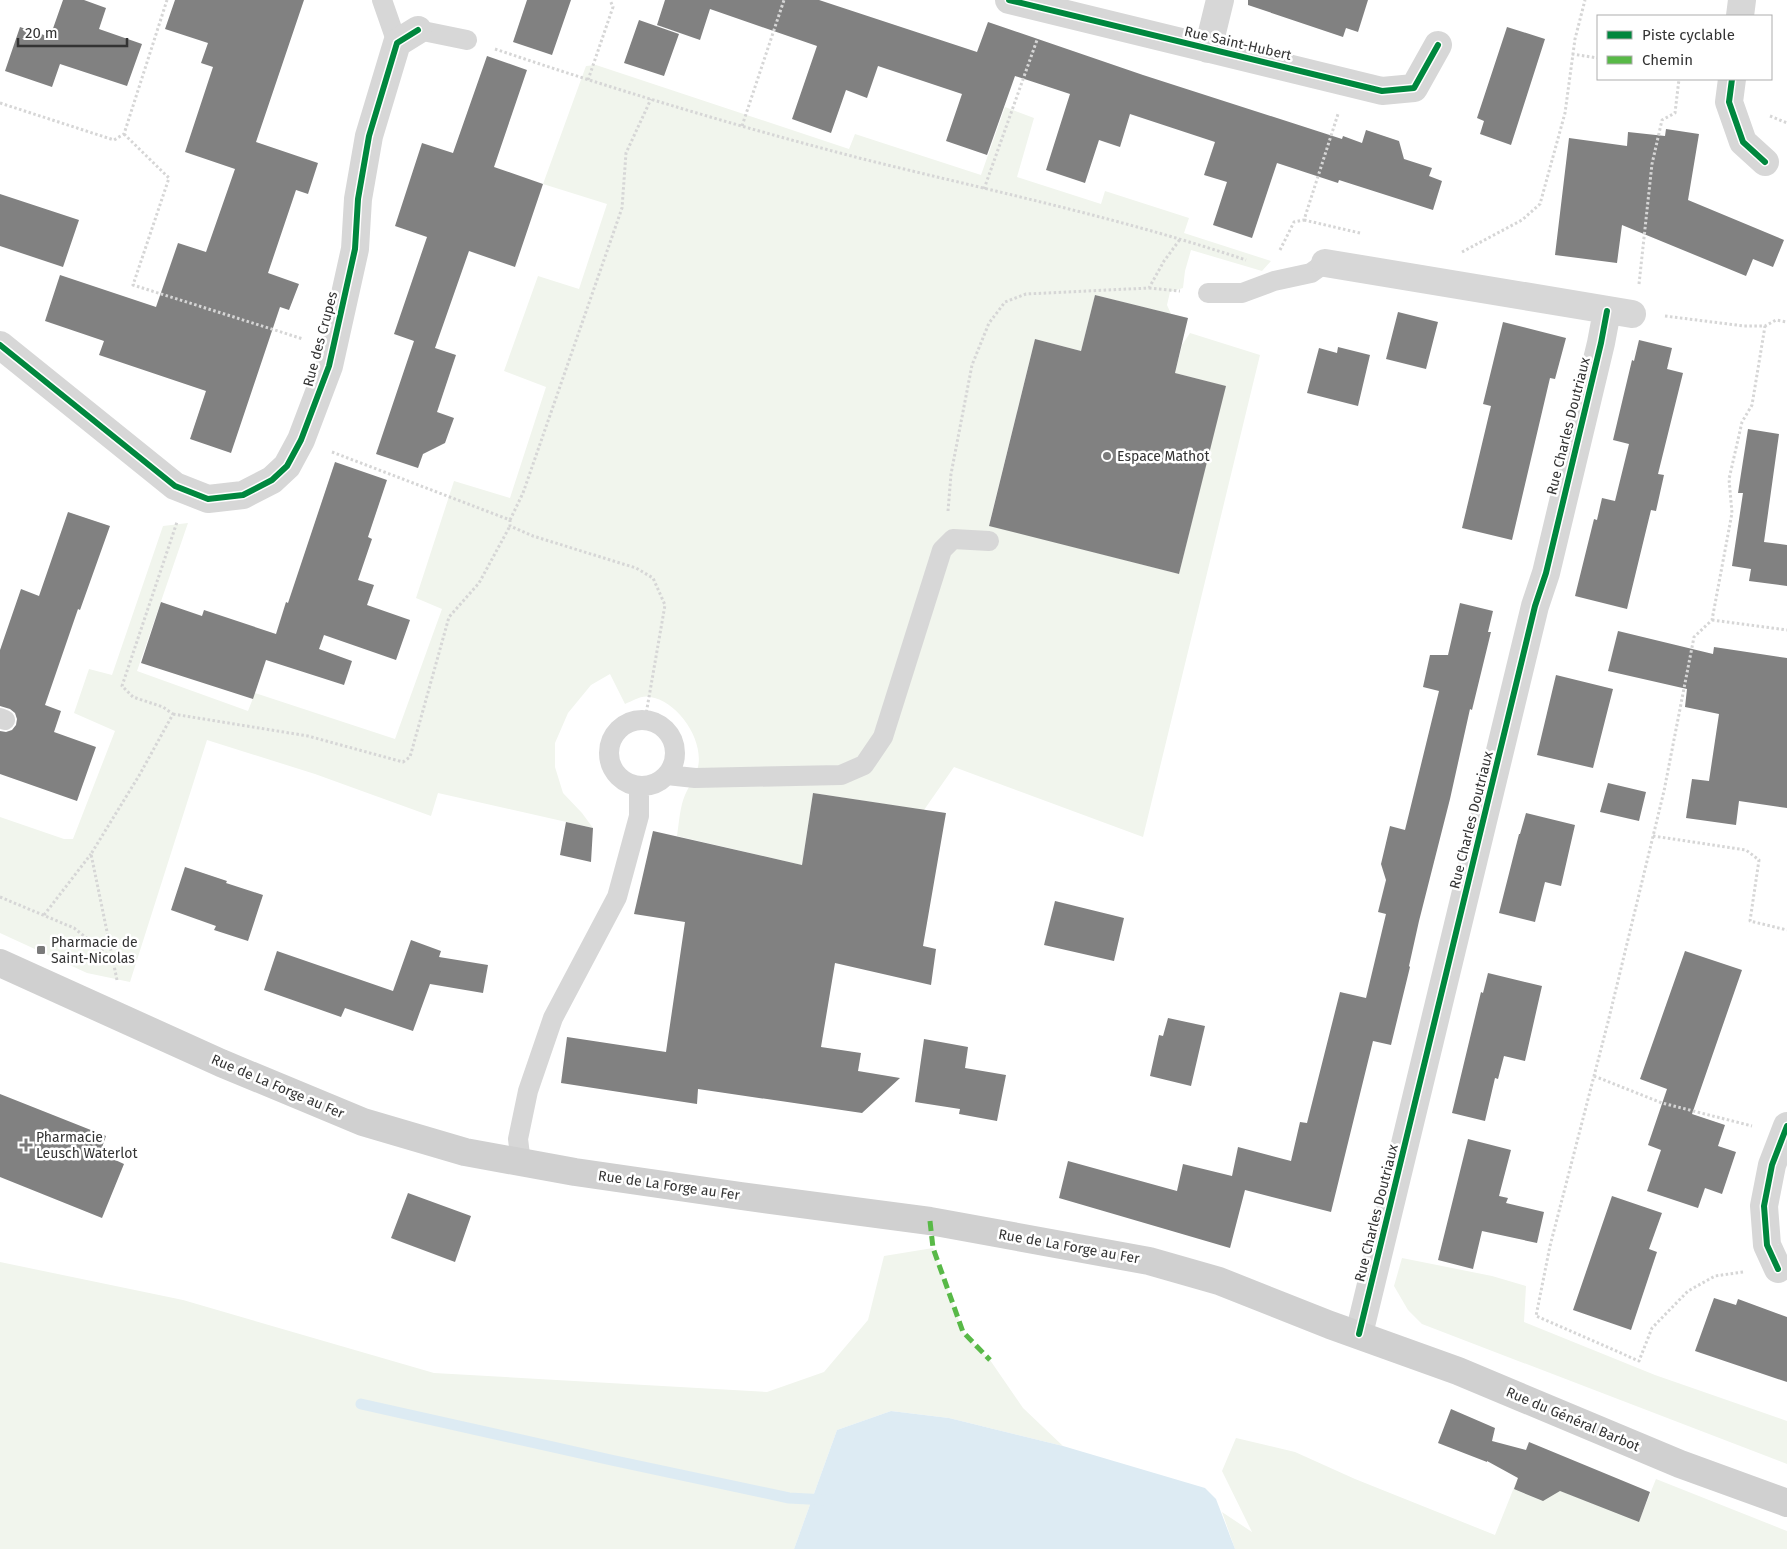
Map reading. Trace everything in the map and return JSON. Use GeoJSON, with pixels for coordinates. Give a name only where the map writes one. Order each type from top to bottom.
{"type":"FeatureCollection","features":[{"type":"Feature","properties":{"kind":"main road","name":"Rue de La Forge au Fer"},"geometry":{"type":"LineString","coordinates":[[0,963],[221,1063],[363,1122],[464,1152],[521,1163],[741,1196],[930,1221],[1149,1261],[1219,1281],[1330,1325],[1359,1334]]}},
{"type":"Feature","properties":{"kind":"main road","name":"Rue du Général Barbot"},"geometry":{"type":"LineString","coordinates":[[1359,1334],[1542,1405],[1680,1464],[1787,1503]]}},
{"type":"Feature","properties":{"kind":"street","name":"Rue Saint-Hubert"},"geometry":{"type":"LineString","coordinates":[[1009,0],[1382,91],[1414,88],[1438,45]]}},
{"type":"Feature","properties":{"kind":"street"},"geometry":{"type":"LineString","coordinates":[[1208,49],[1220,0]]}},
{"type":"Feature","properties":{"kind":"street"},"geometry":{"type":"LineString","coordinates":[[1740,15],[1742,0]]}},
{"type":"Feature","properties":{"kind":"street","name":"Rue des Crupes"},"geometry":{"type":"LineString","coordinates":[[0,345],[175,486],[208,500],[243,495],[272,480],[287,466],[301,440],[328,366],[355,249],[358,199],[369,136],[408,36]]}},
{"type":"Feature","properties":{"kind":"street"},"geometry":{"type":"LineString","coordinates":[[1732,80],[1729,102],[1743,142],[1765,162]]}},
{"type":"Feature","properties":{"kind":"street"},"geometry":{"type":"LineString","coordinates":[[1325,263],[1620,313]]}},
{"type":"Feature","properties":{"kind":"street","name":"Rue Charles Doutriaux"},"geometry":{"type":"LineString","coordinates":[[1359,1334],[1533,615],[1546,573],[1599,352],[1620,313]]}},
{"type":"Feature","properties":{"kind":"street"},"geometry":{"type":"LineString","coordinates":[[1778,1269],[1767,1245],[1764,1206],[1772,1165],[1785,1130]]}},
{"type":"Feature","properties":{"kind":"lane"},"geometry":{"type":"LineString","coordinates":[[382,0],[408,36],[467,40]]}},
{"type":"Feature","properties":{"kind":"lane"},"geometry":{"type":"LineString","coordinates":[[1208,293],[1242,294],[1274,274],[1311,273],[1325,263]]}},
{"type":"Feature","properties":{"kind":"lane"},"geometry":{"type":"LineString","coordinates":[[668,775],[695,778],[841,775],[864,765],[883,737],[942,550],[954,539],[989,541]]}},
{"type":"Feature","properties":{"kind":"lane"},"geometry":{"type":"LineString","coordinates":[[646,720],[655,722],[671,736],[674,746],[673,766],[668,775],[660,782],[650,786],[639,787],[629,784],[613,770],[609,761],[608,750],[611,740],[625,724],[646,720]]}},
{"type":"Feature","properties":{"kind":"lane"},"geometry":{"type":"LineString","coordinates":[[521,1163],[518,1139],[528,1091],[553,1018],[617,897],[639,816],[639,787]]}},
{"type":"Feature","properties":{"kind":"path"},"geometry":{"type":"LineString","coordinates":[[0,103],[114,140],[124,134],[167,0]]}},
{"type":"Feature","properties":{"kind":"path"},"geometry":{"type":"LineString","coordinates":[[588,80],[613,7],[610,0]]}},
{"type":"Feature","properties":{"kind":"path"},"geometry":{"type":"LineString","coordinates":[[742,126],[784,0]]}},
{"type":"Feature","properties":{"kind":"path"},"geometry":{"type":"LineString","coordinates":[[1457,255],[1522,220],[1540,204],[1565,113],[1572,54],[1585,0]]}},
{"type":"Feature","properties":{"kind":"path"},"geometry":{"type":"LineString","coordinates":[[984,189],[1042,26],[1050,11]]}},
{"type":"Feature","properties":{"kind":"path"},"geometry":{"type":"LineString","coordinates":[[467,40],[588,80],[742,126],[852,156],[1181,238],[1248,261],[1274,274],[1287,233],[1294,222],[1304,220],[1348,82]]}},
{"type":"Feature","properties":{"kind":"path"},"geometry":{"type":"LineString","coordinates":[[1572,54],[1597,58]]}},
{"type":"Feature","properties":{"kind":"path"},"geometry":{"type":"LineString","coordinates":[[1620,313],[1639,284],[1652,164],[1662,120],[1674,113],[1679,80]]}},
{"type":"Feature","properties":{"kind":"path"},"geometry":{"type":"LineString","coordinates":[[188,491],[122,686],[134,697],[163,707],[173,714],[308,736],[403,762],[410,757],[449,617],[479,583],[510,526],[510,520],[523,494],[622,208],[626,153],[651,99]]}},
{"type":"Feature","properties":{"kind":"path"},"geometry":{"type":"LineString","coordinates":[[124,134],[169,178],[133,285],[332,348]]}},
{"type":"Feature","properties":{"kind":"path"},"geometry":{"type":"LineString","coordinates":[[954,539],[948,511],[951,474],[972,365],[988,323],[1005,302],[1026,294],[1148,288],[1164,261],[1181,238]]}},
{"type":"Feature","properties":{"kind":"path"},"geometry":{"type":"LineString","coordinates":[[1620,313],[1662,315],[1744,326],[1764,326],[1776,320],[1787,322]]}},
{"type":"Feature","properties":{"kind":"path"},"geometry":{"type":"LineString","coordinates":[[1764,326],[1752,405],[1742,422],[1729,479],[1732,513],[1712,620],[1694,637],[1664,791],[1550,1246],[1536,1316],[1639,1361],[1652,1328],[1688,1291],[1715,1276],[1778,1269]]}},
{"type":"Feature","properties":{"kind":"path"},"geometry":{"type":"LineString","coordinates":[[301,440],[510,520]]}},
{"type":"Feature","properties":{"kind":"path"},"geometry":{"type":"LineString","coordinates":[[510,526],[533,536],[636,568],[653,578],[665,605],[646,720]]}},
{"type":"Feature","properties":{"kind":"path"},"geometry":{"type":"LineString","coordinates":[[1712,620],[1787,630]]}},
{"type":"Feature","properties":{"kind":"path"},"geometry":{"type":"LineString","coordinates":[[44,915],[91,854],[140,774],[173,714]]}},
{"type":"Feature","properties":{"kind":"path"},"geometry":{"type":"LineString","coordinates":[[1653,836],[1746,850],[1759,860],[1750,921],[1787,930]]}},
{"type":"Feature","properties":{"kind":"path"},"geometry":{"type":"LineString","coordinates":[[91,854],[117,983]]}},
{"type":"Feature","properties":{"kind":"path"},"geometry":{"type":"LineString","coordinates":[[0,897],[74,928],[112,958]]}},
{"type":"Feature","properties":{"kind":"path"},"geometry":{"type":"LineString","coordinates":[[1594,1076],[1662,1102],[1785,1130]]}},
{"type":"Feature","properties":{"kind":"shaded area"},"geometry":{"type":"Polygon","coordinates":[[[596,65],[849,149],[855,134],[981,175],[1005,107],[1034,118],[1017,177],[1101,204],[1105,191],[1189,218],[1184,233],[1271,261],[1262,271],[1191,250],[1185,271],[1183,288],[1170,292],[1167,305],[1171,314],[1095,295],[1081,351],[1035,339],[989,525],[1179,574],[1225,386],[1175,373],[1182,345],[1190,333],[1260,355],[1143,837],[954,767],[924,810],[813,793],[802,865],[677,836],[683,799],[696,775],[698,767],[699,756],[693,734],[679,714],[660,700],[643,697],[625,704],[610,674],[591,685],[568,713],[555,743],[555,767],[563,793],[593,828],[438,793],[431,816],[315,774],[207,740],[130,982],[87,973],[0,933],[0,817],[64,839],[73,839],[115,731],[74,713],[89,669],[112,675],[163,526],[188,523],[137,671],[248,711],[255,693],[395,739],[442,609],[416,598],[454,481],[510,498],[546,387],[504,371],[538,276],[579,289],[607,204],[543,184],[586,66],[596,65]]]}},
{"type":"Feature","properties":{"kind":"shaded area"},"geometry":{"type":"Polygon","coordinates":[[[933,1248],[963,1332],[990,1360],[1023,1408],[1063,1446],[949,1418],[891,1411],[837,1430],[794,1549],[0,1549],[0,1262],[183,1300],[434,1373],[767,1392],[824,1372],[868,1320],[884,1256],[933,1248]]]}},
{"type":"Feature","properties":{"kind":"shaded area"},"geometry":{"type":"Polygon","coordinates":[[[1402,1258],[1492,1276],[1526,1286],[1524,1322],[1655,1375],[1787,1421],[1787,1464],[1422,1324],[1408,1310],[1394,1286],[1402,1258]]]}},
{"type":"Feature","properties":{"kind":"shaded area"},"geometry":{"type":"Polygon","coordinates":[[[891,1411],[949,1418],[1063,1446],[1205,1488],[1216,1499],[1235,1549],[794,1549],[837,1430],[891,1411]]]}},
{"type":"Feature","properties":{"kind":"shaded area"},"geometry":{"type":"Polygon","coordinates":[[[1236,1438],[1295,1452],[1355,1479],[1495,1535],[1519,1475],[1639,1521],[1656,1479],[1787,1531],[1787,1549],[1235,1549],[1222,1512],[1252,1532],[1222,1471],[1236,1438]]]}},
{"type":"Feature","properties":{"kind":"building"},"geometry":{"type":"Polygon","coordinates":[[[63,0],[84,0],[106,8],[99,29],[142,44],[127,86],[60,64],[52,87],[5,71],[20,27],[50,37],[63,0]]]}},
{"type":"Feature","properties":{"kind":"building"},"geometry":{"type":"Polygon","coordinates":[[[175,0],[304,0],[256,142],[318,163],[308,194],[296,190],[268,273],[299,284],[289,310],[280,307],[231,453],[190,439],[206,391],[99,355],[104,341],[45,321],[60,275],[156,307],[178,243],[206,252],[235,169],[185,152],[213,67],[201,63],[208,43],[165,29],[175,0]]]}},
{"type":"Feature","properties":{"kind":"building"},"geometry":{"type":"Polygon","coordinates":[[[527,0],[571,0],[552,55],[513,42],[527,0]]]}},
{"type":"Feature","properties":{"kind":"building"},"geometry":{"type":"Polygon","coordinates":[[[665,0],[819,0],[977,52],[988,22],[1143,75],[1342,139],[1343,136],[1362,143],[1366,130],[1399,141],[1404,159],[1432,168],[1429,176],[1442,181],[1433,210],[1339,180],[1338,183],[1277,163],[1252,238],[1213,225],[1227,182],[1204,175],[1215,142],[1130,114],[1120,147],[1099,140],[1085,183],[1046,170],[1070,94],[1015,76],[987,155],[946,141],[962,94],[878,66],[867,98],[846,90],[831,133],[792,119],[817,46],[710,9],[700,40],[657,25],[665,0]]]}},
{"type":"Feature","properties":{"kind":"building"},"geometry":{"type":"Polygon","coordinates":[[[1248,0],[1368,0],[1358,32],[1346,28],[1343,37],[1248,5],[1248,0]]]}},
{"type":"Feature","properties":{"kind":"building"},"geometry":{"type":"Polygon","coordinates":[[[639,20],[679,34],[664,76],[624,63],[639,20]]]}},
{"type":"Feature","properties":{"kind":"building"},"geometry":{"type":"Polygon","coordinates":[[[1507,27],[1545,39],[1511,145],[1480,134],[1484,121],[1477,118],[1507,27]]]}},
{"type":"Feature","properties":{"kind":"building"},"geometry":{"type":"Polygon","coordinates":[[[487,56],[527,70],[494,167],[543,184],[515,267],[469,251],[435,348],[456,355],[437,412],[454,418],[445,443],[423,454],[418,468],[376,454],[414,341],[394,334],[427,237],[395,226],[422,143],[453,153],[487,56]]]}},
{"type":"Feature","properties":{"kind":"building"},"geometry":{"type":"Polygon","coordinates":[[[1666,129],[1699,134],[1688,200],[1784,240],[1773,267],[1753,259],[1746,276],[1622,225],[1617,263],[1555,255],[1569,138],[1627,146],[1628,132],[1665,136],[1666,129]]]}},
{"type":"Feature","properties":{"kind":"building"},"geometry":{"type":"Polygon","coordinates":[[[0,194],[79,220],[63,267],[0,246],[0,194]]]}},
{"type":"Feature","properties":{"kind":"building","name":"Espace Mathot"},"geometry":{"type":"Polygon","coordinates":[[[1095,295],[1188,318],[1175,373],[1226,386],[1179,574],[989,526],[1035,339],[1081,351],[1095,295]]]}},
{"type":"Feature","properties":{"kind":"building"},"geometry":{"type":"Polygon","coordinates":[[[1398,312],[1438,322],[1426,369],[1386,359],[1398,312]]]}},
{"type":"Feature","properties":{"kind":"building"},"geometry":{"type":"Polygon","coordinates":[[[1503,322],[1566,338],[1555,379],[1550,378],[1512,540],[1462,528],[1491,406],[1483,404],[1503,322]]]}},
{"type":"Feature","properties":{"kind":"building"},"geometry":{"type":"Polygon","coordinates":[[[1639,340],[1672,348],[1667,369],[1683,373],[1658,474],[1664,475],[1656,511],[1651,510],[1627,609],[1575,596],[1594,519],[1597,520],[1602,498],[1615,501],[1629,444],[1613,440],[1632,360],[1634,361],[1639,340]]]}},
{"type":"Feature","properties":{"kind":"building"},"geometry":{"type":"Polygon","coordinates":[[[1338,347],[1370,355],[1358,406],[1307,393],[1319,348],[1337,353],[1338,347]]]}},
{"type":"Feature","properties":{"kind":"building"},"geometry":{"type":"Polygon","coordinates":[[[1748,429],[1779,434],[1764,542],[1787,545],[1787,586],[1749,581],[1751,569],[1732,566],[1743,493],[1738,493],[1748,429]]]}},
{"type":"Feature","properties":{"kind":"building"},"geometry":{"type":"Polygon","coordinates":[[[335,462],[387,480],[368,537],[372,539],[358,580],[374,585],[367,605],[410,620],[396,660],[324,635],[319,649],[352,661],[344,685],[266,660],[253,699],[141,663],[161,602],[202,616],[204,610],[276,634],[335,462]]]}},
{"type":"Feature","properties":{"kind":"building"},"geometry":{"type":"Polygon","coordinates":[[[68,512],[110,526],[80,610],[78,609],[45,705],[61,711],[54,732],[96,747],[77,801],[0,774],[0,731],[12,730],[16,725],[17,719],[15,713],[10,709],[0,706],[0,650],[21,589],[39,596],[68,512]]]}},
{"type":"Feature","properties":{"kind":"building"},"geometry":{"type":"Polygon","coordinates":[[[1460,603],[1493,611],[1488,632],[1491,632],[1472,710],[1470,709],[1391,1045],[1373,1041],[1331,1212],[1245,1190],[1230,1248],[1059,1198],[1068,1161],[1177,1191],[1183,1164],[1232,1176],[1238,1147],[1291,1161],[1300,1122],[1307,1123],[1340,992],[1366,998],[1386,914],[1378,912],[1386,880],[1381,864],[1390,826],[1405,830],[1439,691],[1423,687],[1430,655],[1448,655],[1460,603]]]}},
{"type":"Feature","properties":{"kind":"building"},"geometry":{"type":"Polygon","coordinates":[[[1618,631],[1713,654],[1714,647],[1787,658],[1787,808],[1739,801],[1736,825],[1686,818],[1692,779],[1709,781],[1719,714],[1685,707],[1687,689],[1608,671],[1618,631]]]}},
{"type":"Feature","properties":{"kind":"building"},"geometry":{"type":"Polygon","coordinates":[[[1556,675],[1613,689],[1593,768],[1537,755],[1556,675]]]}},
{"type":"Feature","properties":{"kind":"building"},"geometry":{"type":"Polygon","coordinates":[[[1608,783],[1646,792],[1639,821],[1600,812],[1608,783]]]}},
{"type":"Feature","properties":{"kind":"building"},"geometry":{"type":"Polygon","coordinates":[[[813,793],[946,813],[923,946],[936,949],[931,985],[835,963],[821,1047],[861,1053],[858,1071],[900,1078],[862,1113],[698,1089],[697,1104],[561,1083],[567,1037],[666,1052],[685,922],[634,914],[653,831],[802,865],[813,793]]]}},
{"type":"Feature","properties":{"kind":"building"},"geometry":{"type":"Polygon","coordinates":[[[1526,813],[1575,825],[1561,886],[1545,882],[1535,922],[1499,913],[1526,813]]]}},
{"type":"Feature","properties":{"kind":"building"},"geometry":{"type":"Polygon","coordinates":[[[566,822],[593,828],[591,862],[560,855],[566,822]]]}},
{"type":"Feature","properties":{"kind":"building"},"geometry":{"type":"Polygon","coordinates":[[[185,867],[263,895],[248,941],[214,930],[216,926],[171,910],[185,867]]]}},
{"type":"Feature","properties":{"kind":"building"},"geometry":{"type":"Polygon","coordinates":[[[1055,901],[1124,918],[1114,961],[1044,945],[1055,901]]]}},
{"type":"Feature","properties":{"kind":"building"},"geometry":{"type":"Polygon","coordinates":[[[411,940],[441,951],[439,957],[488,965],[483,993],[430,984],[413,1031],[345,1008],[341,1017],[264,990],[277,951],[393,991],[411,940]]]}},
{"type":"Feature","properties":{"kind":"building"},"geometry":{"type":"Polygon","coordinates":[[[1685,951],[1742,970],[1692,1114],[1725,1125],[1718,1146],[1736,1152],[1722,1194],[1705,1188],[1698,1208],[1647,1191],[1661,1150],[1648,1145],[1667,1089],[1640,1079],[1685,951]]]}},
{"type":"Feature","properties":{"kind":"building"},"geometry":{"type":"Polygon","coordinates":[[[1488,973],[1542,986],[1525,1061],[1504,1056],[1498,1079],[1495,1078],[1485,1121],[1452,1113],[1481,992],[1483,993],[1488,973]]]}},
{"type":"Feature","properties":{"kind":"building"},"geometry":{"type":"Polygon","coordinates":[[[1168,1018],[1205,1026],[1191,1086],[1150,1076],[1159,1035],[1163,1036],[1168,1018]]]}},
{"type":"Feature","properties":{"kind":"building"},"geometry":{"type":"Polygon","coordinates":[[[924,1039],[968,1047],[965,1068],[1006,1075],[997,1121],[959,1114],[960,1109],[915,1102],[924,1039]]]}},
{"type":"Feature","properties":{"kind":"building"},"geometry":{"type":"Polygon","coordinates":[[[0,1094],[106,1136],[100,1153],[124,1164],[102,1218],[0,1177],[0,1094]]]}},
{"type":"Feature","properties":{"kind":"building"},"geometry":{"type":"Polygon","coordinates":[[[1468,1139],[1511,1150],[1499,1196],[1508,1198],[1506,1203],[1544,1212],[1537,1243],[1482,1231],[1473,1269],[1438,1260],[1468,1139]]]}},
{"type":"Feature","properties":{"kind":"building"},"geometry":{"type":"Polygon","coordinates":[[[408,1193],[471,1216],[455,1262],[391,1238],[408,1193]]]}},
{"type":"Feature","properties":{"kind":"building"},"geometry":{"type":"Polygon","coordinates":[[[1612,1196],[1662,1213],[1649,1249],[1657,1252],[1631,1330],[1573,1310],[1612,1196]]]}},
{"type":"Feature","properties":{"kind":"building"},"geometry":{"type":"Polygon","coordinates":[[[1714,1298],[1736,1305],[1738,1299],[1787,1317],[1787,1382],[1695,1351],[1714,1298]]]}},
{"type":"Feature","properties":{"kind":"building"},"geometry":{"type":"Polygon","coordinates":[[[1451,1409],[1495,1428],[1492,1441],[1526,1450],[1529,1442],[1650,1492],[1639,1522],[1560,1491],[1543,1501],[1514,1489],[1518,1478],[1487,1461],[1438,1443],[1451,1409]]]}},
{"type":"Feature","properties":{"kind":"waterway"},"geometry":{"type":"LineString","coordinates":[[361,1404],[789,1498],[827,1500]]}},
{"type":"Feature","properties":{"kind":"marked path"},"geometry":{"type":"LineString","coordinates":[[930,1221],[933,1248],[963,1332],[990,1360]]}},
{"type":"Feature","properties":{"kind":"cycle path"},"geometry":{"type":"LineString","coordinates":[[1009,0],[1382,91],[1414,88],[1438,45]]}},
{"type":"Feature","properties":{"kind":"cycle path"},"geometry":{"type":"LineString","coordinates":[[0,345],[175,486],[208,499],[243,495],[272,480],[287,466],[301,440],[329,366],[355,249],[358,199],[369,136],[397,43],[418,30]]}},
{"type":"Feature","properties":{"kind":"cycle path"},"geometry":{"type":"LineString","coordinates":[[1732,80],[1729,102],[1743,142],[1765,162]]}},
{"type":"Feature","properties":{"kind":"cycle path"},"geometry":{"type":"LineString","coordinates":[[1359,1334],[1535,606],[1546,573],[1607,311]]}},
{"type":"Feature","properties":{"kind":"cycle path"},"geometry":{"type":"LineString","coordinates":[[1778,1269],[1767,1245],[1764,1206],[1772,1165],[1787,1126]]}},
{"type":"Feature","properties":{"kind":"place","name":"Espace Mathot"},"geometry":{"type":"Point","coordinates":[1107,456]}},
{"type":"Feature","properties":{"kind":"place","name":"Pharmacie de Saint-Nicolas"},"geometry":{"type":"Point","coordinates":[41,950]}},
{"type":"Feature","properties":{"kind":"place","name":"Pharmacie Leusch Waterlot"},"geometry":{"type":"Point","coordinates":[26,1145]}}]}
